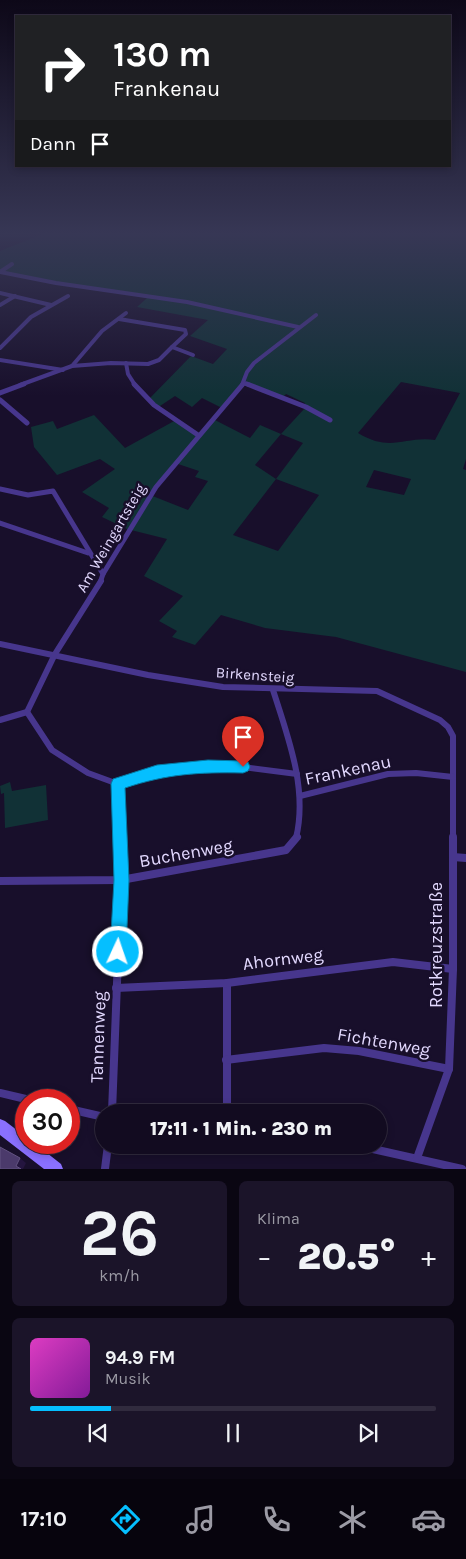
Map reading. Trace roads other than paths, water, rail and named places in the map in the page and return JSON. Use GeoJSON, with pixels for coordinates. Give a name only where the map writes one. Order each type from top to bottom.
{"type":"FeatureCollection","features":[{"type":"Feature","properties":{"kind":"main road"},"geometry":{"type":"LineString","coordinates":[[0,1126],[56,1169]]}},
{"type":"Feature","properties":{"kind":"street"},"geometry":{"type":"LineString","coordinates":[[78,288],[148,295],[219,306],[298,326]]}},
{"type":"Feature","properties":{"kind":"street"},"geometry":{"type":"LineString","coordinates":[[0,293],[51,304]]}},
{"type":"Feature","properties":{"kind":"street"},"geometry":{"type":"LineString","coordinates":[[0,305],[15,296]]}},
{"type":"Feature","properties":{"kind":"street"},"geometry":{"type":"LineString","coordinates":[[0,348],[31,317],[68,296]]}},
{"type":"Feature","properties":{"kind":"street"},"geometry":{"type":"LineString","coordinates":[[72,366],[102,331],[126,313]]}},
{"type":"Feature","properties":{"kind":"street","name":"Am Weingartsteig"},"geometry":{"type":"LineString","coordinates":[[27,712],[41,677],[76,618],[101,585],[103,574],[153,491],[198,435],[224,408],[244,383],[247,372],[254,364],[298,326],[316,315]]}},
{"type":"Feature","properties":{"kind":"street"},"geometry":{"type":"LineString","coordinates":[[0,393],[72,366],[126,363],[148,364],[159,360],[186,334],[185,330],[119,318]]}},
{"type":"Feature","properties":{"kind":"street"},"geometry":{"type":"LineString","coordinates":[[172,347],[194,355]]}},
{"type":"Feature","properties":{"kind":"street"},"geometry":{"type":"LineString","coordinates":[[0,360],[63,370]]}},
{"type":"Feature","properties":{"kind":"street"},"geometry":{"type":"LineString","coordinates":[[126,363],[126,371],[130,381],[157,408],[198,435]]}},
{"type":"Feature","properties":{"kind":"street"},"geometry":{"type":"LineString","coordinates":[[244,383],[306,407],[330,420]]}},
{"type":"Feature","properties":{"kind":"street"},"geometry":{"type":"LineString","coordinates":[[0,400],[27,424]]}},
{"type":"Feature","properties":{"kind":"street"},"geometry":{"type":"LineString","coordinates":[[0,489],[28,495],[53,491],[88,553],[103,574]]}},
{"type":"Feature","properties":{"kind":"street"},"geometry":{"type":"LineString","coordinates":[[0,523],[88,553]]}},
{"type":"Feature","properties":{"kind":"street","name":"Birkensteig"},"geometry":{"type":"LineString","coordinates":[[0,644],[148,675],[223,687],[377,692],[410,705],[448,727]]}},
{"type":"Feature","properties":{"kind":"street","name":"Frankenau"},"geometry":{"type":"LineString","coordinates":[[273,690],[297,774],[300,796],[319,793],[379,775],[412,772],[452,777]]}},
{"type":"Feature","properties":{"kind":"street"},"geometry":{"type":"LineString","coordinates":[[0,720],[27,712],[52,750],[88,773],[118,784]]}},
{"type":"Feature","properties":{"kind":"street","name":"Rotkreuzstraße"},"geometry":{"type":"LineString","coordinates":[[417,1158],[448,1069],[453,969],[453,736],[448,727]]}},
{"type":"Feature","properties":{"kind":"street","name":"Frankenau"},"geometry":{"type":"LineString","coordinates":[[118,784],[157,771],[208,766],[243,767],[297,774]]}},
{"type":"Feature","properties":{"kind":"street","name":"Tannenweg"},"geometry":{"type":"LineString","coordinates":[[112,1104],[121,880],[118,784]]}},
{"type":"Feature","properties":{"kind":"street","name":"Buchenweg"},"geometry":{"type":"LineString","coordinates":[[0,881],[121,880],[286,850],[293,847],[299,834],[300,796]]}},
{"type":"Feature","properties":{"kind":"street"},"geometry":{"type":"LineString","coordinates":[[453,857],[466,858]]}},
{"type":"Feature","properties":{"kind":"street","name":"Ahornweg"},"geometry":{"type":"LineString","coordinates":[[116,988],[227,983],[393,962],[453,969]]}},
{"type":"Feature","properties":{"kind":"street"},"geometry":{"type":"LineString","coordinates":[[227,983],[227,1104]]}},
{"type":"Feature","properties":{"kind":"street","name":"Fichtenweg"},"geometry":{"type":"LineString","coordinates":[[226,1060],[324,1048],[359,1051],[448,1069]]}},
{"type":"Feature","properties":{"kind":"street"},"geometry":{"type":"LineString","coordinates":[[0,1093],[15,1096]]}},
{"type":"Feature","properties":{"kind":"street"},"geometry":{"type":"LineString","coordinates":[[80,1112],[95,1115]]}},
{"type":"Feature","properties":{"kind":"street"},"geometry":{"type":"LineString","coordinates":[[387,1152],[462,1169]]}},
{"type":"Feature","properties":{"kind":"street"},"geometry":{"type":"LineString","coordinates":[[105,1169],[107,1154]]}}]}
